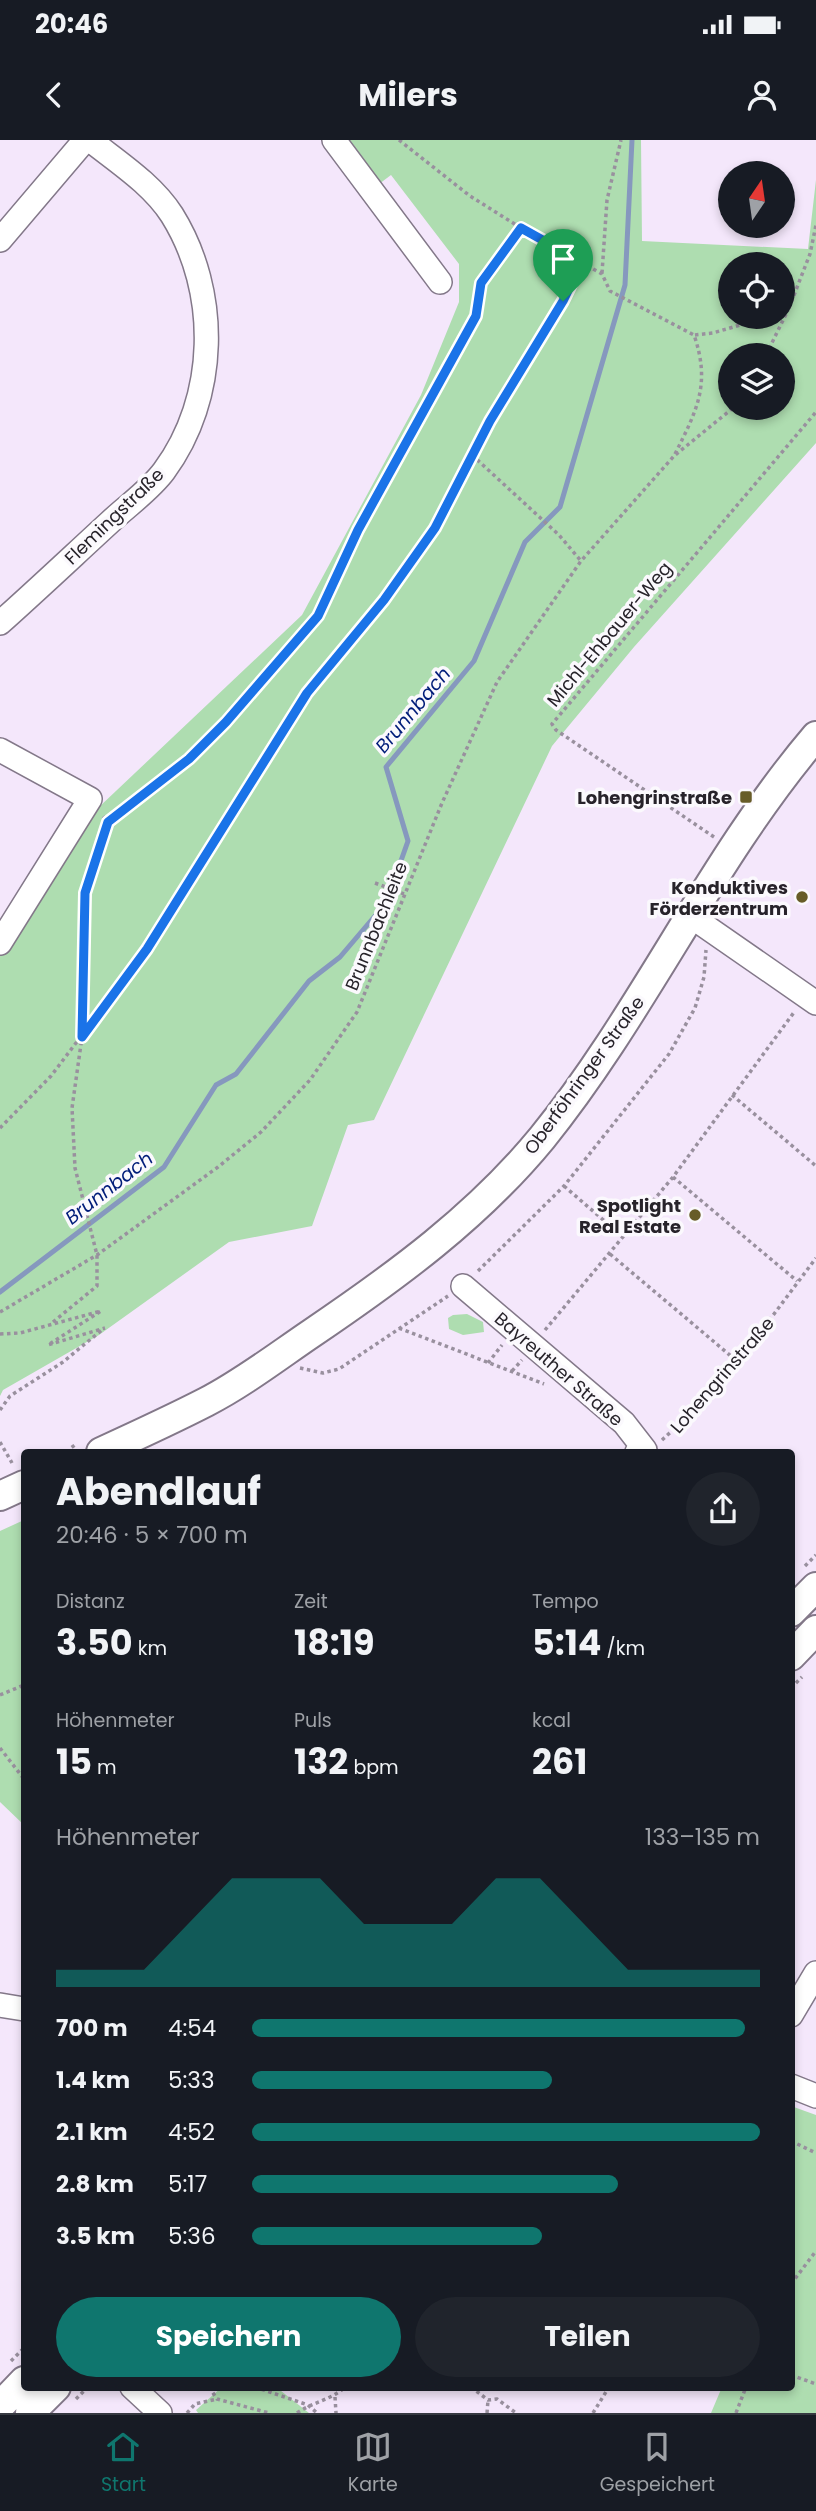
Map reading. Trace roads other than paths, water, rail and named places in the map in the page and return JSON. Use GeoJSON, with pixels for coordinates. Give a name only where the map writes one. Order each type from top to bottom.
{"type":"FeatureCollection","features":[{"type":"Feature","properties":{"kind":"main road","name":"Oberföhringer Straße"},"geometry":{"type":"LineString","coordinates":[[107,1449],[208,1401],[276,1357],[398,1275],[485,1201],[542,1137],[655,976],[700,922],[748,825],[786,771],[816,736]]}},
{"type":"Feature","properties":{"kind":"main road"},"geometry":{"type":"LineString","coordinates":[[0,1496],[18,1474]]}},
{"type":"Feature","properties":{"kind":"main road"},"geometry":{"type":"LineString","coordinates":[[795,1608],[816,1587]]}},
{"type":"Feature","properties":{"kind":"main road"},"geometry":{"type":"LineString","coordinates":[[795,1652],[816,1630]]}},
{"type":"Feature","properties":{"kind":"main road"},"geometry":{"type":"LineString","coordinates":[[0,2406],[21,2384]]}},
{"type":"Feature","properties":{"kind":"main road"},"geometry":{"type":"LineString","coordinates":[[30,2413],[52,2391]]}},
{"type":"Feature","properties":{"kind":"street"},"geometry":{"type":"LineString","coordinates":[[0,240],[85,140]]}},
{"type":"Feature","properties":{"kind":"street","name":"Flemingstraße"},"geometry":{"type":"LineString","coordinates":[[0,623],[163,472],[186,435],[204,387],[204,302],[192,256],[172,215],[146,184],[90,140]]}},
{"type":"Feature","properties":{"kind":"street"},"geometry":{"type":"LineString","coordinates":[[334,140],[440,282]]}},
{"type":"Feature","properties":{"kind":"street"},"geometry":{"type":"LineString","coordinates":[[0,750],[90,799],[0,943]]}},
{"type":"Feature","properties":{"kind":"street"},"geometry":{"type":"LineString","coordinates":[[700,922],[811,999]]}},
{"type":"Feature","properties":{"kind":"street","name":"Bayreuther Straße"},"geometry":{"type":"LineString","coordinates":[[463,1286],[624,1423],[640,1449]]}},
{"type":"Feature","properties":{"kind":"street"},"geometry":{"type":"LineString","coordinates":[[795,2008],[816,1973]]}},
{"type":"Feature","properties":{"kind":"street"},"geometry":{"type":"LineString","coordinates":[[0,2006],[21,2009]]}},
{"type":"Feature","properties":{"kind":"street"},"geometry":{"type":"LineString","coordinates":[[795,2088],[816,2096]]}},
{"type":"Feature","properties":{"kind":"street"},"geometry":{"type":"LineString","coordinates":[[136,2391],[160,2413]]}},
{"type":"Feature","properties":{"kind":"waterway","name":"Brunnbach"},"geometry":{"type":"LineString","coordinates":[[0,1292],[164,1167],[216,1085],[236,1074],[309,981],[340,957],[386,903],[408,841],[386,767],[474,661],[525,542],[560,507],[625,285],[632,140]]}},
{"type":"Feature","properties":{"kind":"place","name":"Lohengrinstraße"},"geometry":{"type":"Point","coordinates":[746,797]}},
{"type":"Feature","properties":{"kind":"place","name":"Konduktives Förderzentrum"},"geometry":{"type":"Point","coordinates":[802,897]}},
{"type":"Feature","properties":{"kind":"place","name":"Spotlight Real Estate"},"geometry":{"type":"Point","coordinates":[695,1215]}}]}
